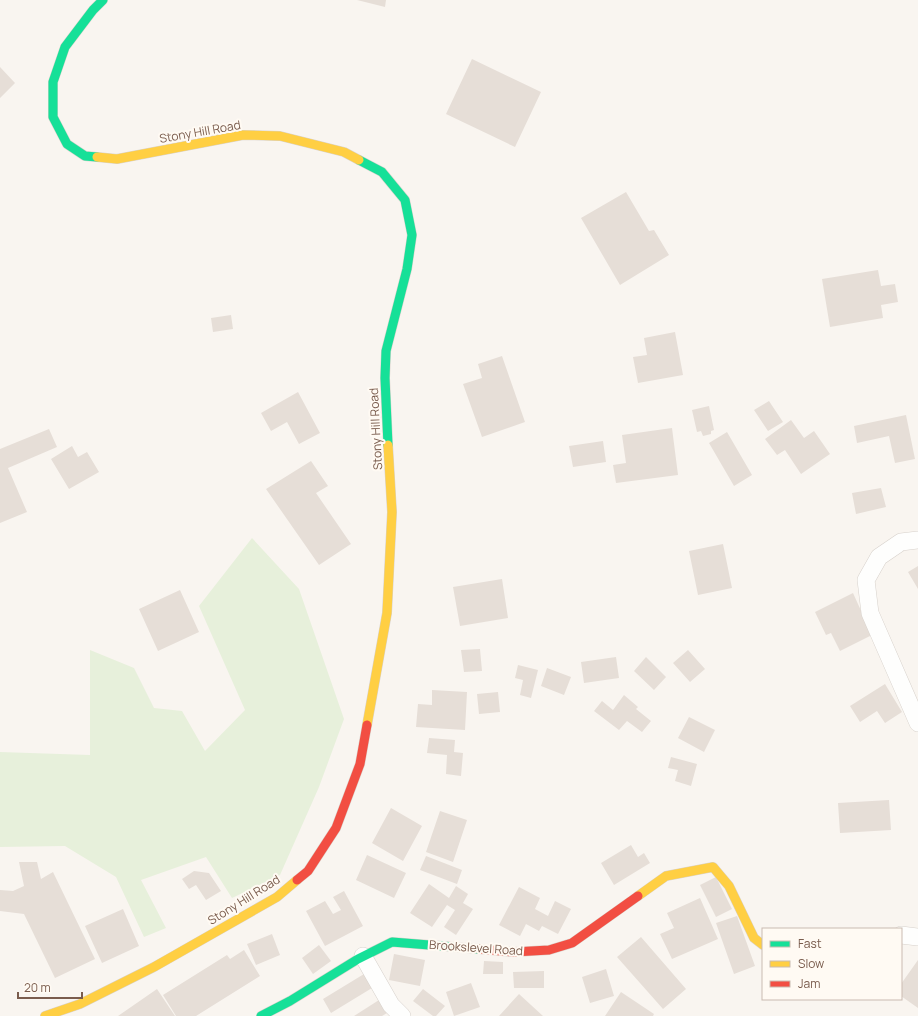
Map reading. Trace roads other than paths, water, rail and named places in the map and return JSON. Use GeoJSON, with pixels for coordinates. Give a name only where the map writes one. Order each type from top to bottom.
{"type":"FeatureCollection","features":[{"type":"Feature","properties":{"kind":"main road","name":"Stony Hill Road"},"geometry":{"type":"LineString","coordinates":[[45,1016],[80,1004],[154,967],[277,897],[308,871],[336,828],[360,764],[387,613],[392,512],[385,378],[386,351],[408,269],[412,235],[405,200],[382,172],[344,152],[280,136],[243,135],[117,159],[85,156],[67,144],[54,117],[53,82],[65,47],[93,10],[103,0]]}},
{"type":"Feature","properties":{"kind":"main road","name":"Brookslevel Road"},"geometry":{"type":"LineString","coordinates":[[261,1016],[290,1001],[363,956],[392,942],[514,952],[549,950],[572,942],[666,876],[713,867],[729,886],[754,938],[762,944]]}},
{"type":"Feature","properties":{"kind":"street"},"geometry":{"type":"LineString","coordinates":[[918,540],[901,542],[879,557],[866,580],[870,613],[918,723]]}},
{"type":"Feature","properties":{"kind":"street"},"geometry":{"type":"LineString","coordinates":[[902,934],[918,937]]}},
{"type":"Feature","properties":{"kind":"street"},"geometry":{"type":"LineString","coordinates":[[363,956],[391,1005],[402,1016]]}}]}
